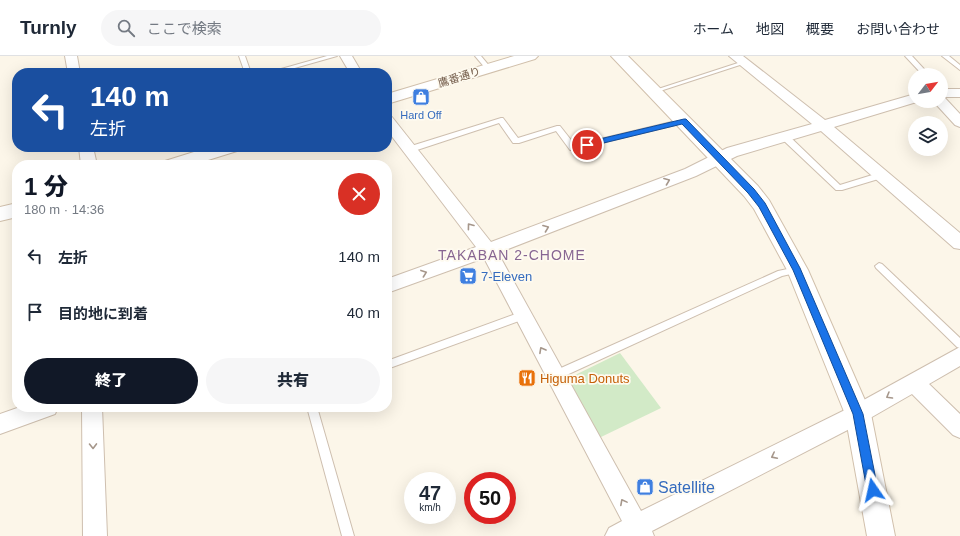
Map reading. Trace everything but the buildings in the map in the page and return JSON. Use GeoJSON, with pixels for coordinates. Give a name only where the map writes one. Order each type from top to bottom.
{"type":"FeatureCollection","features":[{"type":"Feature","properties":{"kind":"main road","name":"鷹番通り"},"geometry":{"type":"LineString","coordinates":[[392,98],[530,56]]}},
{"type":"Feature","properties":{"kind":"main road"},"geometry":{"type":"LineString","coordinates":[[619,56],[684,121],[751,191],[762,205],[797,270],[858,414],[882,536]]}},
{"type":"Feature","properties":{"kind":"main road"},"geometry":{"type":"LineString","coordinates":[[188,160],[214,152]]}},
{"type":"Feature","properties":{"kind":"main road"},"geometry":{"type":"LineString","coordinates":[[0,214],[12,211]]}},
{"type":"Feature","properties":{"kind":"street"},"geometry":{"type":"LineString","coordinates":[[71,56],[73,68]]}},
{"type":"Feature","properties":{"kind":"street"},"geometry":{"type":"LineString","coordinates":[[346,56],[353,68]]}},
{"type":"Feature","properties":{"kind":"street"},"geometry":{"type":"LineString","coordinates":[[741,58],[823,125],[960,243]]}},
{"type":"Feature","properties":{"kind":"street"},"geometry":{"type":"LineString","coordinates":[[948,93],[960,93]]}},
{"type":"Feature","properties":{"kind":"street"},"geometry":{"type":"LineString","coordinates":[[392,284],[488,250],[720,159],[732,152],[908,100]]}},
{"type":"Feature","properties":{"kind":"street"},"geometry":{"type":"LineString","coordinates":[[947,108],[960,122]]}},
{"type":"Feature","properties":{"kind":"street"},"geometry":{"type":"LineString","coordinates":[[392,126],[488,250],[639,531]]}},
{"type":"Feature","properties":{"kind":"street"},"geometry":{"type":"LineString","coordinates":[[617,536],[639,531],[858,414],[960,356]]}},
{"type":"Feature","properties":{"kind":"street"},"geometry":{"type":"LineString","coordinates":[[913,382],[960,428]]}},
{"type":"Feature","properties":{"kind":"street"},"geometry":{"type":"LineString","coordinates":[[0,424],[34,412]]}},
{"type":"Feature","properties":{"kind":"street"},"geometry":{"type":"LineString","coordinates":[[92,412],[95,536]]}},
{"type":"Feature","properties":{"kind":"lane"},"geometry":{"type":"LineString","coordinates":[[242,56],[246,68]]}},
{"type":"Feature","properties":{"kind":"lane"},"geometry":{"type":"LineString","coordinates":[[289,68],[334,56]]}},
{"type":"Feature","properties":{"kind":"lane"},"geometry":{"type":"LineString","coordinates":[[478,56],[488,68]]}},
{"type":"Feature","properties":{"kind":"lane"},"geometry":{"type":"LineString","coordinates":[[908,56],[920,68]]}},
{"type":"Feature","properties":{"kind":"lane"},"geometry":{"type":"LineString","coordinates":[[945,56],[960,68]]}},
{"type":"Feature","properties":{"kind":"lane"},"geometry":{"type":"LineString","coordinates":[[655,91],[741,58]]}},
{"type":"Feature","properties":{"kind":"lane"},"geometry":{"type":"LineString","coordinates":[[411,149],[501,120],[516,141],[557,128],[573,148],[684,121]]}},
{"type":"Feature","properties":{"kind":"lane"},"geometry":{"type":"LineString","coordinates":[[785,137],[839,188],[882,176]]}},
{"type":"Feature","properties":{"kind":"lane"},"geometry":{"type":"LineString","coordinates":[[879,266],[960,344]]}},
{"type":"Feature","properties":{"kind":"lane"},"geometry":{"type":"LineString","coordinates":[[556,375],[781,273],[797,270]]}},
{"type":"Feature","properties":{"kind":"lane"},"geometry":{"type":"LineString","coordinates":[[392,363],[524,315]]}},
{"type":"Feature","properties":{"kind":"lane"},"geometry":{"type":"LineString","coordinates":[[313,412],[348,536]]}},
{"type":"Feature","properties":{"kind":"green space"},"geometry":{"type":"Polygon","coordinates":[[[620,353],[661,408],[599,438],[569,382],[573,376],[620,353]]]}},
{"type":"Feature","properties":{"kind":"place","name":"Hard Off"},"geometry":{"type":"Point","coordinates":[421,97]}},
{"type":"Feature","properties":{"kind":"place","name":"7-Eleven"},"geometry":{"type":"Point","coordinates":[468,276]}},
{"type":"Feature","properties":{"kind":"place","name":"Higuma Donuts"},"geometry":{"type":"Point","coordinates":[527,378]}},
{"type":"Feature","properties":{"kind":"place","name":"Satellite"},"geometry":{"type":"Point","coordinates":[645,487]}},
{"type":"Feature","properties":{"kind":"district","name":"TAKABAN 2-CHOME"},"geometry":{"type":"Point","coordinates":[512,255]}},
{"type":"Feature","properties":{"kind":"route"},"geometry":{"type":"LineString","coordinates":[[587,145],[684,121],[751,191],[762,205],[797,270],[858,414],[873,490]]}}]}
